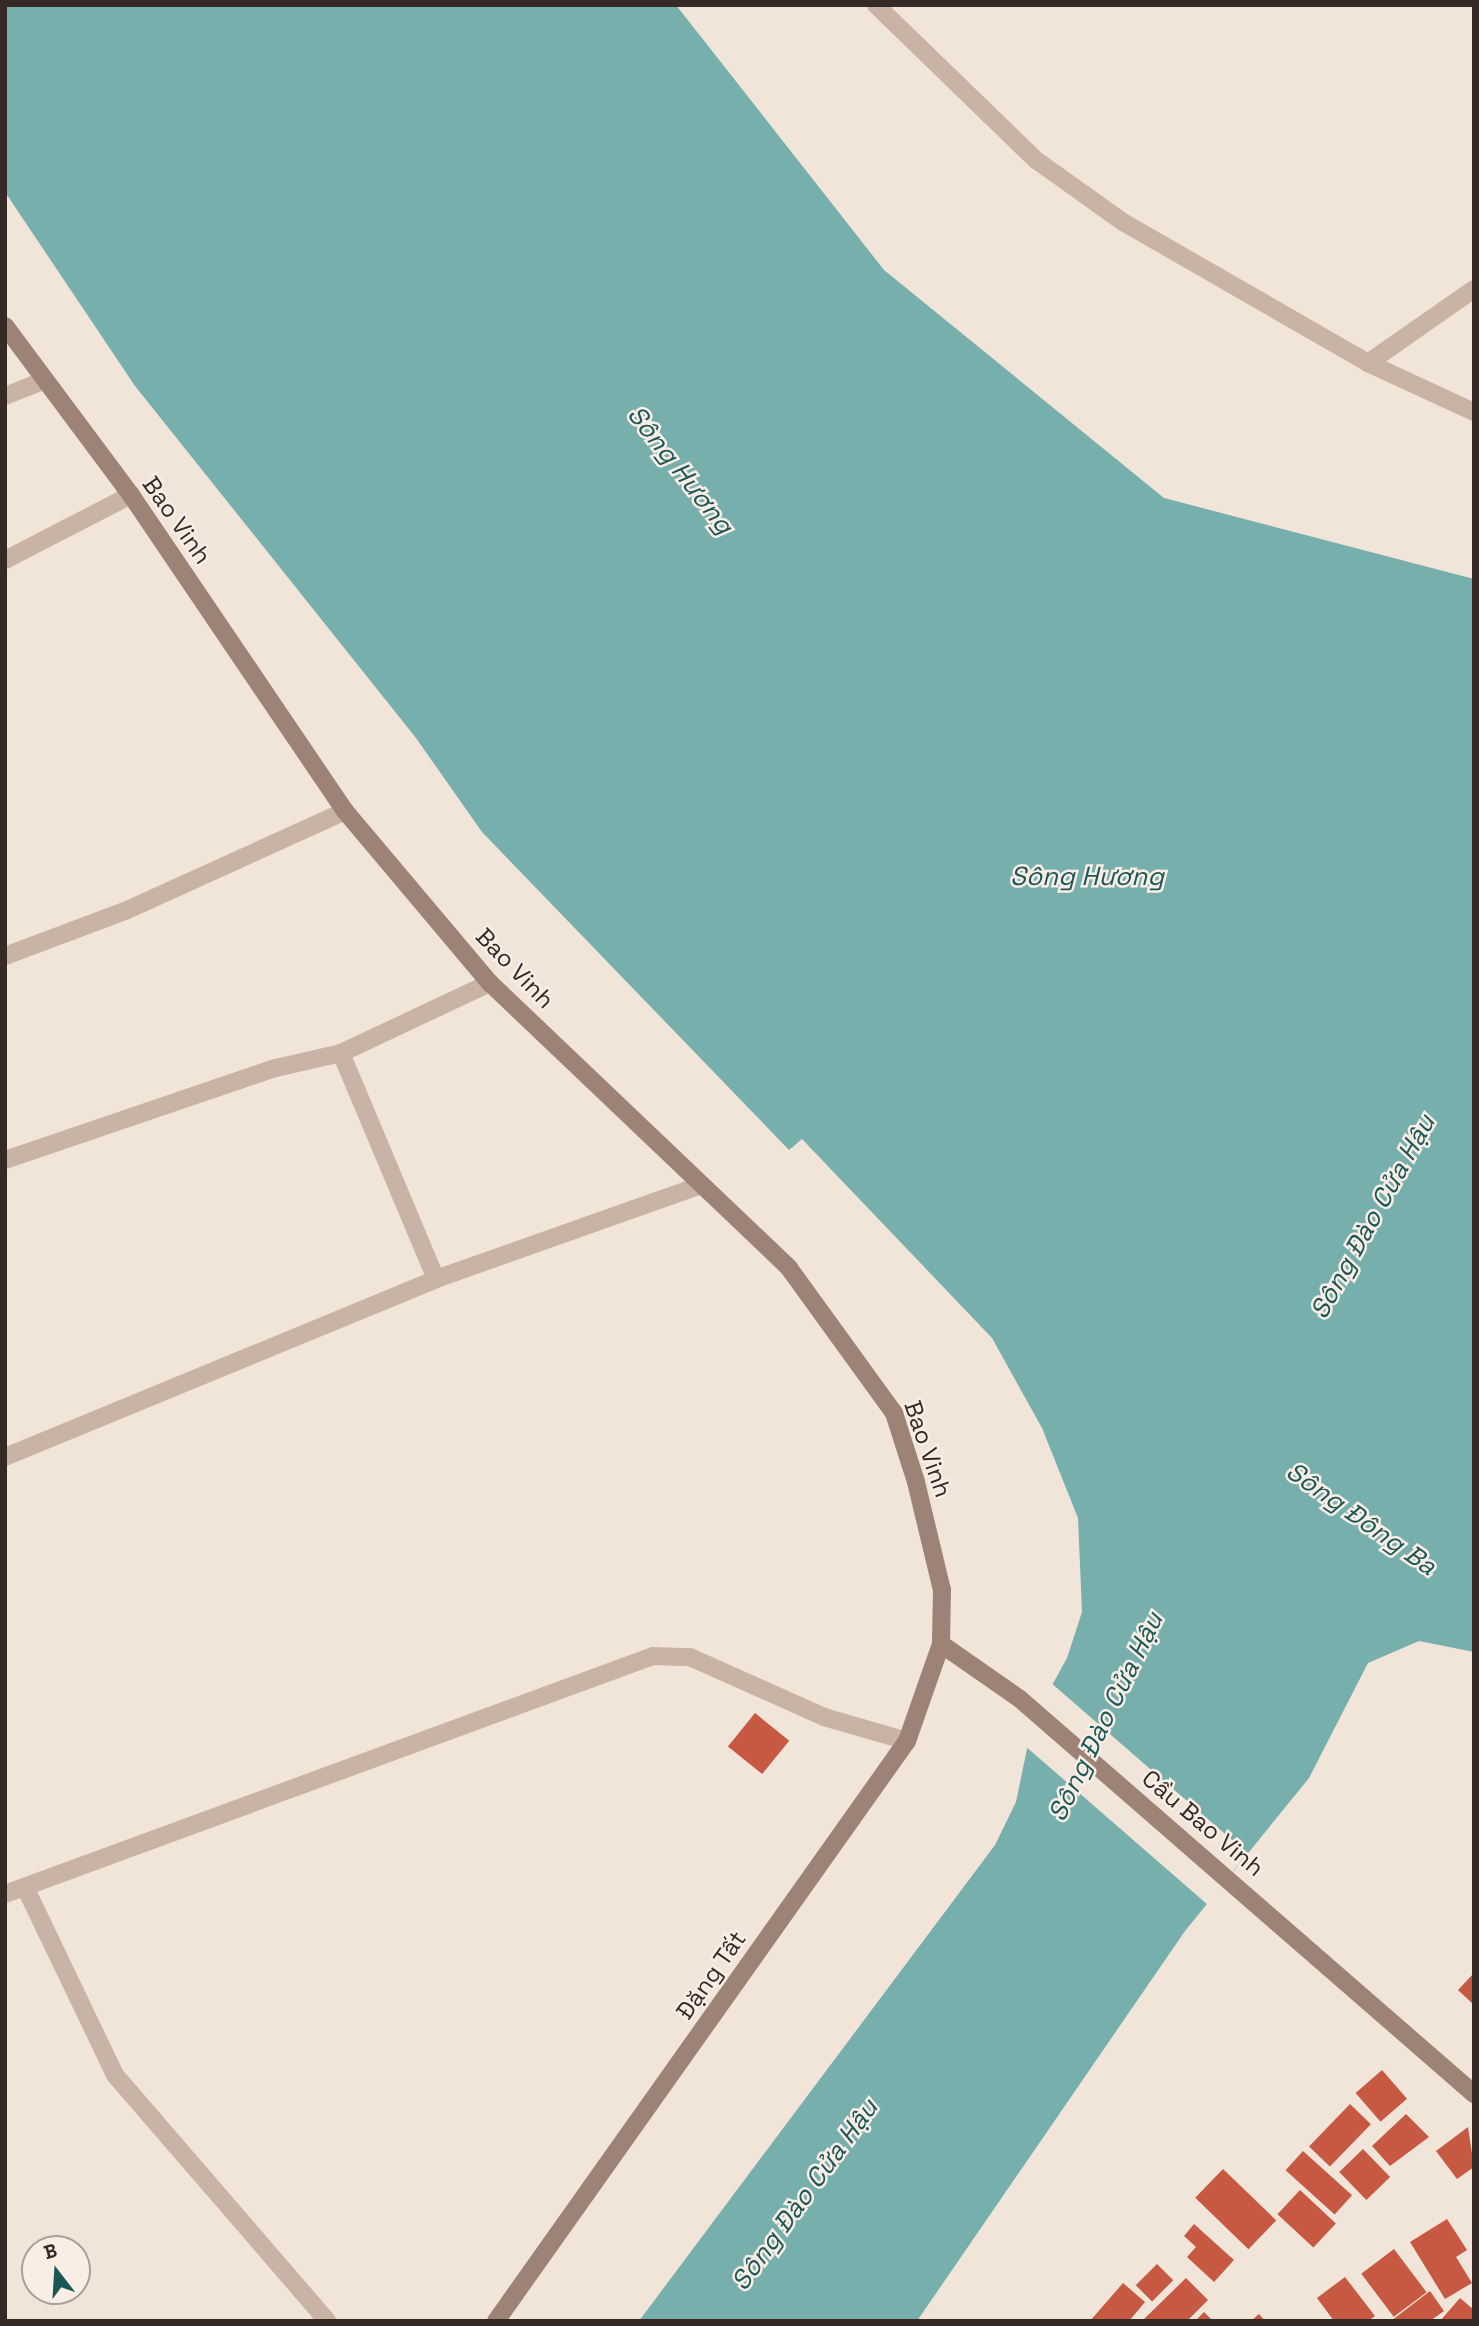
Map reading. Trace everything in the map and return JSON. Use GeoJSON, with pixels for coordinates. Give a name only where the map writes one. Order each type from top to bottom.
{"type":"FeatureCollection","features":[{"type":"Feature","properties":{"kind":"main road","name":"Bao Vinh"},"geometry":{"type":"LineString","coordinates":[[5,326],[131,495],[345,811],[490,983],[789,1268],[894,1413],[942,1590],[941,1644]]}},
{"type":"Feature","properties":{"kind":"main road","name":"Cầu Bao Vinh"},"geometry":{"type":"LineString","coordinates":[[941,1644],[1020,1699],[1355,1984],[1474,2094]]}},
{"type":"Feature","properties":{"kind":"main road","name":"Đặng Tất"},"geometry":{"type":"LineString","coordinates":[[496,2321],[907,1741],[941,1644]]}},
{"type":"Feature","properties":{"kind":"street"},"geometry":{"type":"LineString","coordinates":[[876,5],[1036,160],[1123,222],[1368,363],[1474,412]]}},
{"type":"Feature","properties":{"kind":"street"},"geometry":{"type":"LineString","coordinates":[[1368,363],[1474,289]]}},
{"type":"Feature","properties":{"kind":"street"},"geometry":{"type":"LineString","coordinates":[[5,396],[45,380]]}},
{"type":"Feature","properties":{"kind":"street"},"geometry":{"type":"LineString","coordinates":[[5,559],[131,495]]}},
{"type":"Feature","properties":{"kind":"street"},"geometry":{"type":"LineString","coordinates":[[5,956],[125,911],[345,811]]}},
{"type":"Feature","properties":{"kind":"street"},"geometry":{"type":"LineString","coordinates":[[5,1160],[276,1068],[341,1053],[490,983]]}},
{"type":"Feature","properties":{"kind":"street"},"geometry":{"type":"LineString","coordinates":[[341,1053],[436,1279]]}},
{"type":"Feature","properties":{"kind":"street"},"geometry":{"type":"LineString","coordinates":[[5,1457],[436,1279],[702,1185]]}},
{"type":"Feature","properties":{"kind":"street"},"geometry":{"type":"LineString","coordinates":[[5,1894],[653,1656],[690,1657],[824,1717],[907,1741]]}},
{"type":"Feature","properties":{"kind":"street"},"geometry":{"type":"LineString","coordinates":[[25,1887],[115,2074],[327,2321]]}},
{"type":"Feature","properties":{"kind":"water","name":"Sông Hương"},"geometry":{"type":"Polygon","coordinates":[[[5,5],[676,5],[884,270],[1164,498],[1474,579],[1474,1652],[1419,1641],[1368,1663],[1309,1778],[1185,1931],[917,2321],[639,2321],[995,1845],[1016,1802],[1033,1720],[1067,1658],[1082,1612],[1078,1518],[1042,1428],[992,1338],[802,1139],[789,1150],[482,832],[416,738],[135,386],[5,192],[5,5]]]}},
{"type":"Feature","properties":{"kind":"pier"},"geometry":{"type":"Polygon","coordinates":[[[1050,1682],[1247,1853],[1208,1905],[1024,1745],[1029,1718],[1050,1682]]]}},
{"type":"Feature","properties":{"kind":"building"},"geometry":{"type":"Polygon","coordinates":[[[755,1713],[789,1741],[762,1774],[728,1746],[755,1713]]]}},
{"type":"Feature","properties":{"kind":"building"},"geometry":{"type":"Polygon","coordinates":[[[1474,1973],[1474,2005],[1458,1990],[1474,1973]]]}},
{"type":"Feature","properties":{"kind":"building"},"geometry":{"type":"Polygon","coordinates":[[[1382,2070],[1407,2099],[1381,2122],[1356,2093],[1382,2070]]]}},
{"type":"Feature","properties":{"kind":"building"},"geometry":{"type":"Polygon","coordinates":[[[1350,2104],[1371,2124],[1330,2167],[1309,2146],[1350,2104]]]}},
{"type":"Feature","properties":{"kind":"building"},"geometry":{"type":"Polygon","coordinates":[[[1406,2114],[1429,2137],[1390,2166],[1372,2146],[1406,2114]]]}},
{"type":"Feature","properties":{"kind":"building"},"geometry":{"type":"Polygon","coordinates":[[[1468,2127],[1474,2167],[1457,2179],[1436,2151],[1468,2127]]]}},
{"type":"Feature","properties":{"kind":"building"},"geometry":{"type":"Polygon","coordinates":[[[1363,2149],[1390,2177],[1366,2200],[1339,2172],[1363,2149]]]}},
{"type":"Feature","properties":{"kind":"building"},"geometry":{"type":"Polygon","coordinates":[[[1303,2151],[1352,2195],[1335,2214],[1286,2170],[1303,2151]]]}},
{"type":"Feature","properties":{"kind":"building"},"geometry":{"type":"Polygon","coordinates":[[[1223,2169],[1276,2220],[1248,2249],[1195,2198],[1223,2169]]]}},
{"type":"Feature","properties":{"kind":"building"},"geometry":{"type":"Polygon","coordinates":[[[1300,2190],[1336,2223],[1313,2248],[1277,2214],[1300,2190]]]}},
{"type":"Feature","properties":{"kind":"building"},"geometry":{"type":"Polygon","coordinates":[[[1447,2219],[1467,2250],[1456,2257],[1472,2283],[1445,2299],[1410,2242],[1447,2219]]]}},
{"type":"Feature","properties":{"kind":"building"},"geometry":{"type":"Polygon","coordinates":[[[1194,2224],[1234,2260],[1214,2282],[1187,2257],[1196,2247],[1184,2236],[1194,2224]]]}},
{"type":"Feature","properties":{"kind":"building"},"geometry":{"type":"Polygon","coordinates":[[[1394,2249],[1426,2292],[1394,2317],[1361,2274],[1394,2249]]]}},
{"type":"Feature","properties":{"kind":"building"},"geometry":{"type":"Polygon","coordinates":[[[1157,2264],[1173,2280],[1152,2301],[1136,2285],[1157,2264]]]}},
{"type":"Feature","properties":{"kind":"building"},"geometry":{"type":"Polygon","coordinates":[[[1345,2277],[1375,2316],[1368,2321],[1334,2321],[1317,2298],[1345,2277]]]}},
{"type":"Feature","properties":{"kind":"building"},"geometry":{"type":"Polygon","coordinates":[[[1186,2278],[1208,2300],[1187,2321],[1142,2321],[1186,2278]]]}},
{"type":"Feature","properties":{"kind":"building"},"geometry":{"type":"Polygon","coordinates":[[[1123,2283],[1145,2302],[1129,2321],[1090,2321],[1123,2283]]]}},
{"type":"Feature","properties":{"kind":"building"},"geometry":{"type":"Polygon","coordinates":[[[1430,2291],[1444,2311],[1430,2321],[1391,2321],[1430,2291]]]}},
{"type":"Feature","properties":{"kind":"building"},"geometry":{"type":"Polygon","coordinates":[[[1460,2298],[1474,2310],[1474,2321],[1440,2321],[1460,2298]]]}},
{"type":"Feature","properties":{"kind":"building"},"geometry":{"type":"Polygon","coordinates":[[[1204,2312],[1213,2321],[1195,2321],[1204,2312]]]}},
{"type":"Feature","properties":{"kind":"building"},"geometry":{"type":"Polygon","coordinates":[[[1259,2314],[1265,2321],[1251,2321],[1259,2314]]]}},
{"type":"Feature","properties":{"kind":"water label","name":"Sông Đào Cửa Hậu"},"geometry":{"type":"Point","coordinates":[1373,1217]}},
{"type":"Feature","properties":{"kind":"water label","name":"Sông Đông Ba"},"geometry":{"type":"Point","coordinates":[1361,1519]}},
{"type":"Feature","properties":{"kind":"water label","name":"Sông Đào Cửa Hậu"},"geometry":{"type":"Point","coordinates":[1106,1717]}},
{"type":"Feature","properties":{"kind":"water label","name":"Sông Đào Cửa Hậu"},"geometry":{"type":"Point","coordinates":[805,2195]}}]}
